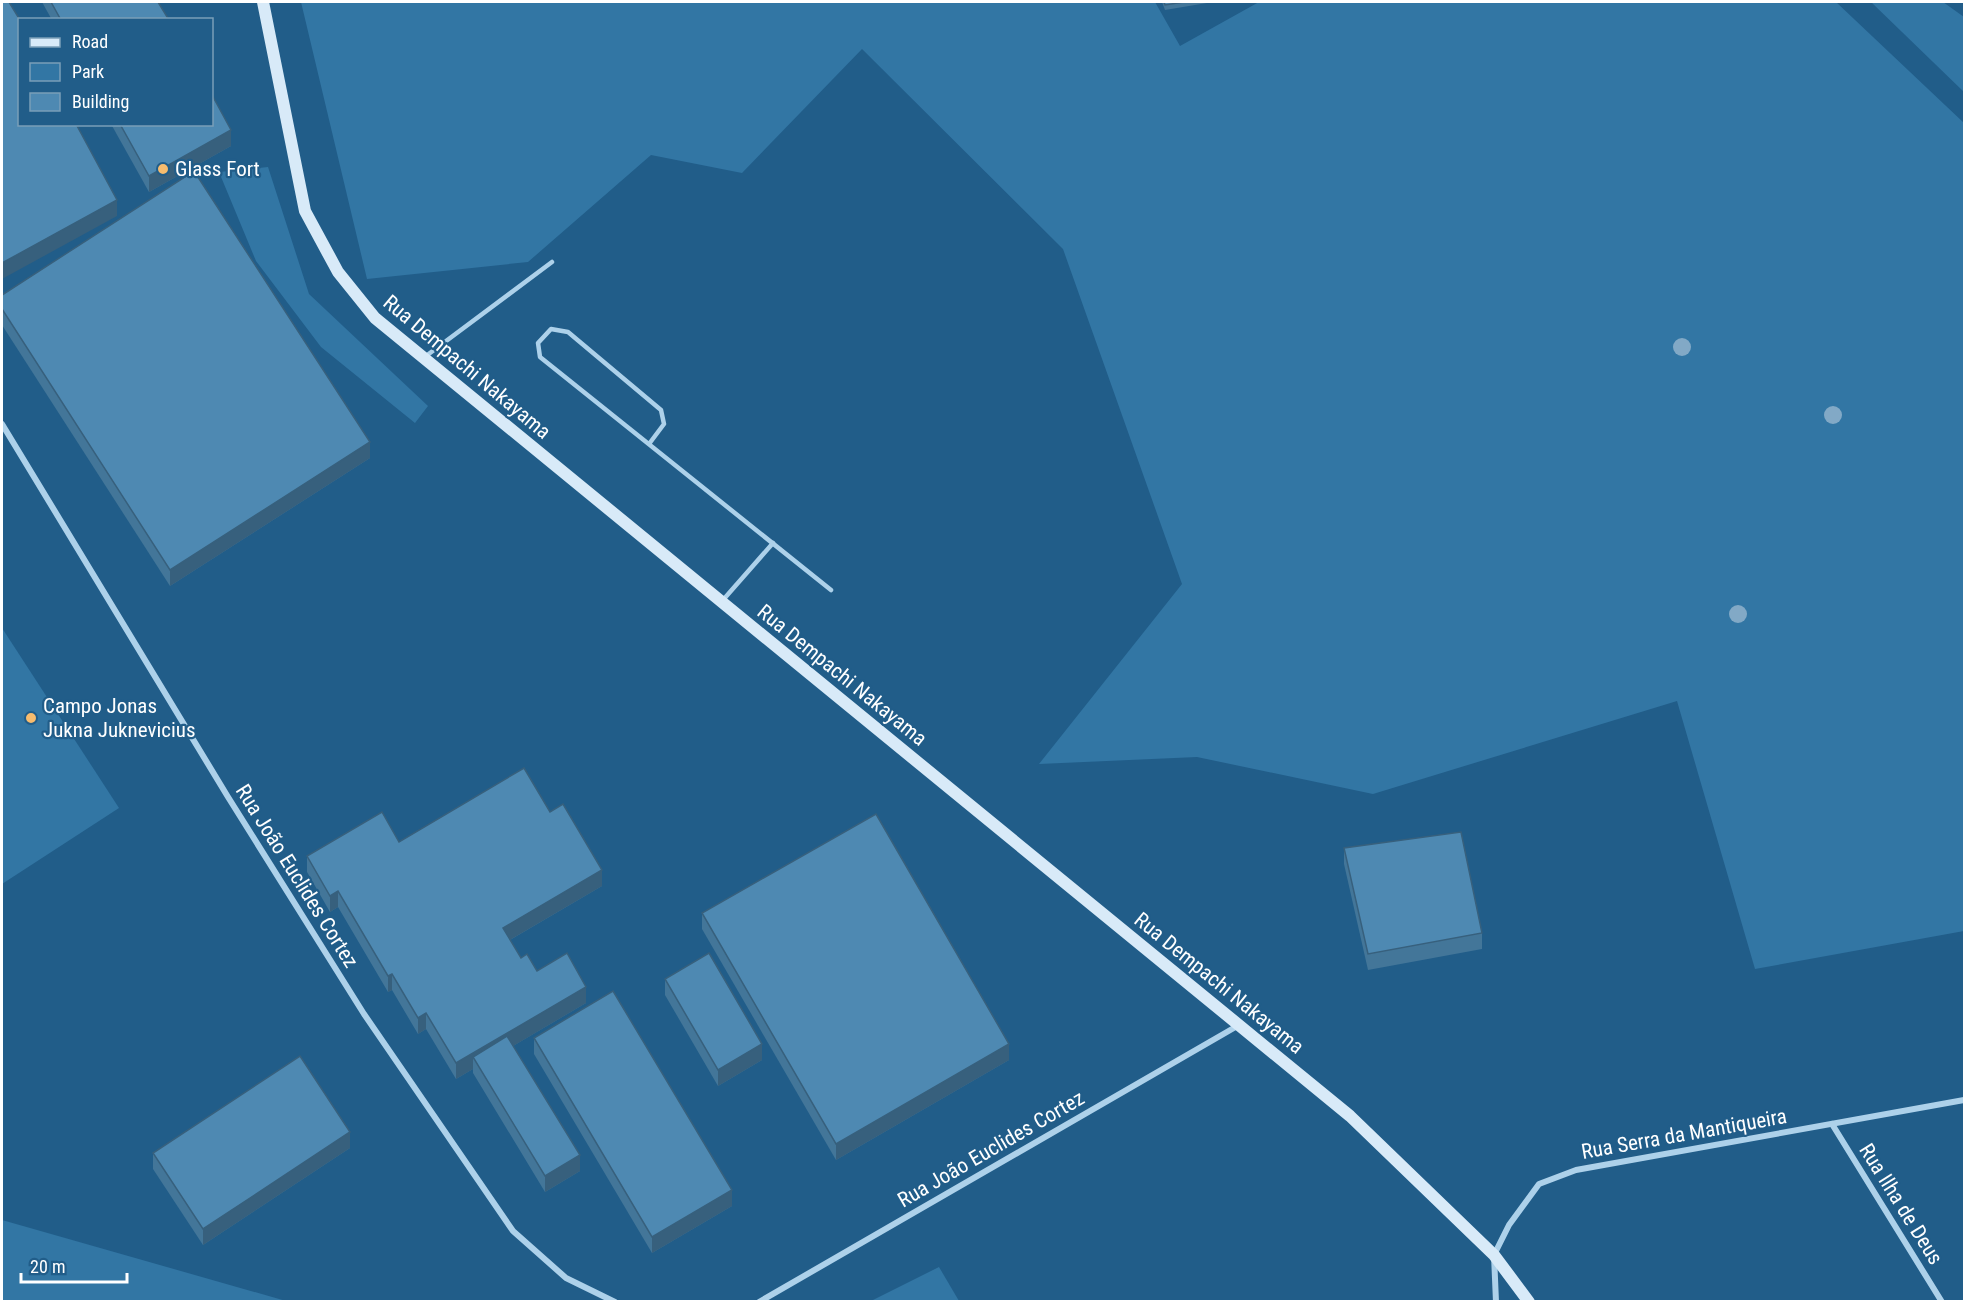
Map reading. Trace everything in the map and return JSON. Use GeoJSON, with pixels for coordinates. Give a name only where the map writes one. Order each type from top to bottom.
{"type":"FeatureCollection","features":[{"type":"Feature","properties":{"kind":"street","name":"Rua Dempachi Nakayama"},"geometry":{"type":"LineString","coordinates":[[263,2],[305,211],[338,272],[375,318],[1350,1116],[1494,1255],[1529,1302]]}},
{"type":"Feature","properties":{"kind":"street","name":"Rua João Euclides Cortez"},"geometry":{"type":"LineString","coordinates":[[2,424],[228,797],[352,996],[513,1231],[566,1278],[615,1302]]}},
{"type":"Feature","properties":{"kind":"street","name":"Rua João Euclides Cortez"},"geometry":{"type":"LineString","coordinates":[[759,1302],[1240,1025]]}},
{"type":"Feature","properties":{"kind":"street","name":"Rua Serra da Mantiqueira"},"geometry":{"type":"LineString","coordinates":[[1496,1302],[1494,1255],[1509,1225],[1539,1184],[1576,1170],[1965,1100]]}},
{"type":"Feature","properties":{"kind":"street","name":"Rua Ilha de Deus"},"geometry":{"type":"LineString","coordinates":[[1832,1124],[1942,1302]]}},
{"type":"Feature","properties":{"kind":"lane"},"geometry":{"type":"LineString","coordinates":[[423,358],[552,262]]}},
{"type":"Feature","properties":{"kind":"lane"},"geometry":{"type":"LineString","coordinates":[[649,444],[664,424],[661,410],[568,332],[550,329],[538,343],[540,357],[831,590]]}},
{"type":"Feature","properties":{"kind":"lane"},"geometry":{"type":"LineString","coordinates":[[722,602],[773,543]]}},
{"type":"Feature","properties":{"kind":"green space"},"geometry":{"type":"Polygon","coordinates":[[[301,2],[1155,2],[1180,46],[1259,2],[1836,2],[1964,123],[1964,931],[1755,969],[1677,701],[1373,794],[1197,757],[1039,764],[1182,584],[1063,249],[862,49],[742,173],[651,155],[528,262],[367,279],[301,2]]]}},
{"type":"Feature","properties":{"kind":"green space"},"geometry":{"type":"Polygon","coordinates":[[[1871,2],[1943,2],[1964,17],[1964,92],[1871,2]]]}},
{"type":"Feature","properties":{"kind":"green space"},"geometry":{"type":"Polygon","coordinates":[[[268,167],[309,294],[428,406],[415,423],[321,347],[256,261],[219,172],[268,167]]]}},
{"type":"Feature","properties":{"kind":"green space","name":"Campo Jonas Jukna Juknevicius"},"geometry":{"type":"Polygon","coordinates":[[[2,628],[119,808],[2,884],[2,628]]]}},
{"type":"Feature","properties":{"kind":"green space"},"geometry":{"type":"Polygon","coordinates":[[[2,1220],[286,1301],[2,1301],[2,1220]]]}},
{"type":"Feature","properties":{"kind":"green space"},"geometry":{"type":"Polygon","coordinates":[[[939,1267],[959,1301],[871,1301],[939,1267]]]}},
{"type":"Feature","properties":{"kind":"building"},"geometry":{"type":"Polygon","coordinates":[[[2,2],[9,2],[19,18],[18,126],[77,126],[117,200],[2,263],[2,2]]]}},
{"type":"Feature","properties":{"kind":"building"},"geometry":{"type":"Polygon","coordinates":[[[51,2],[158,2],[168,18],[60,18],[51,2]]]}},
{"type":"Feature","properties":{"kind":"building"},"geometry":{"type":"Polygon","coordinates":[[[1164,2],[1184,2],[1165,5],[1164,2]]]}},
{"type":"Feature","properties":{"kind":"building"},"geometry":{"type":"Polygon","coordinates":[[[213,97],[231,130],[149,176],[121,126],[213,126],[213,97]]]}},
{"type":"Feature","properties":{"kind":"building"},"geometry":{"type":"Polygon","coordinates":[[[194,171],[370,442],[170,570],[2,309],[2,295],[194,171]]]}},
{"type":"Feature","properties":{"kind":"building"},"geometry":{"type":"Polygon","coordinates":[[[524,768],[550,812],[563,804],[602,870],[503,928],[521,958],[527,954],[537,971],[567,953],[586,987],[456,1063],[426,1013],[418,1018],[392,974],[388,976],[338,891],[330,896],[307,856],[382,812],[399,842],[524,768]]]}},
{"type":"Feature","properties":{"kind":"building"},"geometry":{"type":"Polygon","coordinates":[[[876,814],[1009,1044],[836,1144],[702,913],[876,814]]]}},
{"type":"Feature","properties":{"kind":"building"},"geometry":{"type":"Polygon","coordinates":[[[1461,832],[1482,933],[1368,954],[1344,848],[1461,832]]]}},
{"type":"Feature","properties":{"kind":"building"},"geometry":{"type":"Polygon","coordinates":[[[709,953],[762,1044],[718,1070],[665,979],[709,953]]]}},
{"type":"Feature","properties":{"kind":"building"},"geometry":{"type":"Polygon","coordinates":[[[613,991],[732,1190],[652,1237],[534,1038],[613,991]]]}},
{"type":"Feature","properties":{"kind":"building"},"geometry":{"type":"Polygon","coordinates":[[[507,1036],[580,1155],[545,1176],[473,1057],[507,1036]]]}},
{"type":"Feature","properties":{"kind":"building"},"geometry":{"type":"Polygon","coordinates":[[[300,1056],[350,1132],[203,1229],[153,1153],[300,1056]]]}},
{"type":"Feature","properties":{"kind":"place","name":"Glass Fort"},"geometry":{"type":"Point","coordinates":[163,169]}},
{"type":"Feature","properties":{"kind":"place","name":"Campo Jonas Jukna Juknevicius"},"geometry":{"type":"Point","coordinates":[31,718]}}]}
